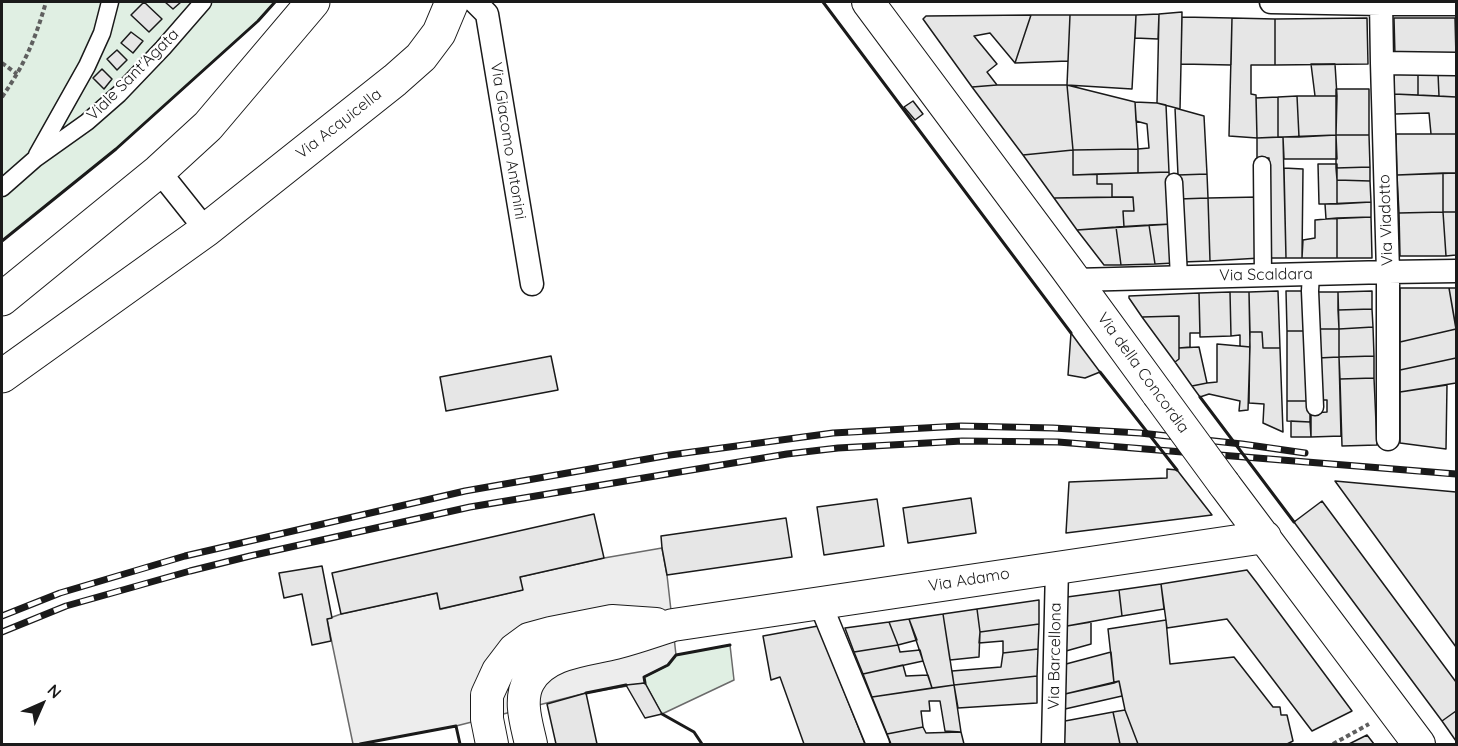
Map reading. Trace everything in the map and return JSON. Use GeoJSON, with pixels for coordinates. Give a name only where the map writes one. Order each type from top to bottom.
{"type":"FeatureCollection","features":[{"type":"Feature","properties":{"kind":"main road"},"geometry":{"type":"LineString","coordinates":[[2,299],[159,171],[208,126],[313,2]]}},
{"type":"Feature","properties":{"kind":"main road","name":"Via Acquicella"},"geometry":{"type":"LineString","coordinates":[[2,376],[206,230],[395,80],[422,57],[439,33],[452,2]]}},
{"type":"Feature","properties":{"kind":"main road","name":"Via della Concordia"},"geometry":{"type":"LineString","coordinates":[[868,2],[1419,744]]}},
{"type":"Feature","properties":{"kind":"main road","name":"Via Adamo"},"geometry":{"type":"LineString","coordinates":[[673,625],[1265,537]]}},
{"type":"Feature","properties":{"kind":"main road"},"geometry":{"type":"LineString","coordinates":[[490,731],[487,695],[492,680],[504,661],[529,639],[612,621],[673,625]]}},
{"type":"Feature","properties":{"kind":"main road"},"geometry":{"type":"LineString","coordinates":[[531,744],[524,710],[524,697],[528,682],[537,670],[564,655],[617,643],[673,625]]}},
{"type":"Feature","properties":{"kind":"street"},"geometry":{"type":"LineString","coordinates":[[35,159],[87,66],[102,33],[110,2]]}},
{"type":"Feature","properties":{"kind":"street","name":"Viale Sant'Agata"},"geometry":{"type":"LineString","coordinates":[[2,188],[35,159],[87,122],[119,94],[204,2]]}},
{"type":"Feature","properties":{"kind":"street","name":"Via Giacomo Antonini"},"geometry":{"type":"LineString","coordinates":[[475,2],[487,14],[532,284]]}},
{"type":"Feature","properties":{"kind":"street"},"geometry":{"type":"LineString","coordinates":[[1271,2],[1456,4]]}},
{"type":"Feature","properties":{"kind":"street","name":"Via Viadotto"},"geometry":{"type":"LineString","coordinates":[[1381,3],[1388,272],[1388,439]]}},
{"type":"Feature","properties":{"kind":"street"},"geometry":{"type":"LineString","coordinates":[[1382,63],[1456,63]]}},
{"type":"Feature","properties":{"kind":"street"},"geometry":{"type":"LineString","coordinates":[[1262,165],[1263,275]]}},
{"type":"Feature","properties":{"kind":"street"},"geometry":{"type":"LineString","coordinates":[[159,171],[206,230]]}},
{"type":"Feature","properties":{"kind":"street"},"geometry":{"type":"LineString","coordinates":[[1174,182],[1179,277]]}},
{"type":"Feature","properties":{"kind":"street","name":"Via Scaldara"},"geometry":{"type":"LineString","coordinates":[[1075,280],[1456,271]]}},
{"type":"Feature","properties":{"kind":"street"},"geometry":{"type":"LineString","coordinates":[[1311,274],[1315,407]]}},
{"type":"Feature","properties":{"kind":"street","name":"Via Barcellona"},"geometry":{"type":"LineString","coordinates":[[1053,744],[1057,567]]}},
{"type":"Feature","properties":{"kind":"street"},"geometry":{"type":"LineString","coordinates":[[820,603],[878,744]]}},
{"type":"Feature","properties":{"kind":"path"},"geometry":{"type":"LineString","coordinates":[[2,97],[17,74],[36,36],[46,2]]}},
{"type":"Feature","properties":{"kind":"path"},"geometry":{"type":"LineString","coordinates":[[2,63],[17,74]]}},
{"type":"Feature","properties":{"kind":"path"},"geometry":{"type":"LineString","coordinates":[[1333,744],[1393,710]]}},
{"type":"Feature","properties":{"kind":"green space"},"geometry":{"type":"Polygon","coordinates":[[[2,2],[275,2],[258,21],[116,149],[2,241],[2,2]]]}},
{"type":"Feature","properties":{"kind":"green space"},"geometry":{"type":"Polygon","coordinates":[[[730,645],[734,680],[662,714],[644,677],[668,665],[676,655],[730,645]]]}},
{"type":"Feature","properties":{"kind":"shaded area"},"geometry":{"type":"Polygon","coordinates":[[[662,548],[676,655],[668,665],[644,677],[645,683],[586,693],[456,726],[353,744],[327,619],[437,593],[441,609],[522,590],[520,577],[604,558],[662,548]]]}},
{"type":"Feature","properties":{"kind":"building"},"geometry":{"type":"Polygon","coordinates":[[[144,2],[162,19],[149,32],[131,15],[144,2]]]}},
{"type":"Feature","properties":{"kind":"building"},"geometry":{"type":"Polygon","coordinates":[[[165,2],[181,2],[173,9],[165,2]]]}},
{"type":"Feature","properties":{"kind":"building"},"geometry":{"type":"Polygon","coordinates":[[[1182,12],[1180,109],[1157,103],[1159,14],[1182,12]]]}},
{"type":"Feature","properties":{"kind":"building"},"geometry":{"type":"Polygon","coordinates":[[[1159,14],[1158,39],[1135,38],[1136,15],[1159,14]]]}},
{"type":"Feature","properties":{"kind":"building"},"geometry":{"type":"Polygon","coordinates":[[[1031,15],[1015,63],[990,33],[974,36],[997,64],[987,72],[997,85],[972,87],[923,19],[926,16],[1031,15]]]}},
{"type":"Feature","properties":{"kind":"building"},"geometry":{"type":"Polygon","coordinates":[[[1031,15],[1070,15],[1068,61],[1015,63],[1031,15]]]}},
{"type":"Feature","properties":{"kind":"building"},"geometry":{"type":"Polygon","coordinates":[[[1070,15],[1136,15],[1132,89],[1067,85],[1070,15]]]}},
{"type":"Feature","properties":{"kind":"building"},"geometry":{"type":"Polygon","coordinates":[[[1182,17],[1232,18],[1231,65],[1181,64],[1182,17]]]}},
{"type":"Feature","properties":{"kind":"building"},"geometry":{"type":"Polygon","coordinates":[[[1232,18],[1275,19],[1275,65],[1251,65],[1251,94],[1256,95],[1257,138],[1229,136],[1232,18]]]}},
{"type":"Feature","properties":{"kind":"building"},"geometry":{"type":"Polygon","coordinates":[[[1367,18],[1368,64],[1275,65],[1275,19],[1367,18]]]}},
{"type":"Feature","properties":{"kind":"building"},"geometry":{"type":"Polygon","coordinates":[[[1394,18],[1455,18],[1456,57],[1395,56],[1394,18]]]}},
{"type":"Feature","properties":{"kind":"building"},"geometry":{"type":"Polygon","coordinates":[[[131,32],[143,41],[133,53],[121,43],[131,32]]]}},
{"type":"Feature","properties":{"kind":"building"},"geometry":{"type":"Polygon","coordinates":[[[117,50],[127,60],[117,70],[107,59],[117,50]]]}},
{"type":"Feature","properties":{"kind":"building"},"geometry":{"type":"Polygon","coordinates":[[[1311,64],[1335,64],[1337,96],[1315,96],[1311,64]]]}},
{"type":"Feature","properties":{"kind":"building"},"geometry":{"type":"Polygon","coordinates":[[[102,69],[112,79],[104,89],[93,78],[102,69]]]}},
{"type":"Feature","properties":{"kind":"building"},"geometry":{"type":"Polygon","coordinates":[[[1394,73],[1418,73],[1418,95],[1394,94],[1394,73]]]}},
{"type":"Feature","properties":{"kind":"building"},"geometry":{"type":"Polygon","coordinates":[[[1418,73],[1438,73],[1439,96],[1418,95],[1418,73]]]}},
{"type":"Feature","properties":{"kind":"building"},"geometry":{"type":"Polygon","coordinates":[[[1438,73],[1456,73],[1456,97],[1439,96],[1438,73]]]}},
{"type":"Feature","properties":{"kind":"building"},"geometry":{"type":"Polygon","coordinates":[[[1067,85],[1073,150],[1023,155],[972,87],[1067,85]]]}},
{"type":"Feature","properties":{"kind":"building"},"geometry":{"type":"Polygon","coordinates":[[[1067,85],[1135,102],[1138,149],[1073,150],[1067,85]]]}},
{"type":"Feature","properties":{"kind":"building"},"geometry":{"type":"Polygon","coordinates":[[[1336,89],[1369,89],[1369,135],[1336,135],[1336,89]]]}},
{"type":"Feature","properties":{"kind":"building"},"geometry":{"type":"Polygon","coordinates":[[[1394,94],[1456,97],[1456,134],[1431,134],[1429,113],[1395,114],[1394,94]]]}},
{"type":"Feature","properties":{"kind":"building"},"geometry":{"type":"Polygon","coordinates":[[[1297,96],[1299,137],[1278,137],[1278,97],[1297,96]]]}},
{"type":"Feature","properties":{"kind":"building"},"geometry":{"type":"Polygon","coordinates":[[[1297,96],[1337,96],[1336,135],[1299,137],[1297,96]]]}},
{"type":"Feature","properties":{"kind":"building"},"geometry":{"type":"Polygon","coordinates":[[[1278,97],[1278,137],[1257,138],[1256,98],[1278,97]]]}},
{"type":"Feature","properties":{"kind":"building"},"geometry":{"type":"Polygon","coordinates":[[[913,101],[923,114],[915,120],[904,107],[913,101]]]}},
{"type":"Feature","properties":{"kind":"building"},"geometry":{"type":"Polygon","coordinates":[[[1135,102],[1166,105],[1169,172],[1138,173],[1138,149],[1149,148],[1147,124],[1136,121],[1135,102]]]}},
{"type":"Feature","properties":{"kind":"building"},"geometry":{"type":"Polygon","coordinates":[[[1175,108],[1204,116],[1207,174],[1178,175],[1175,108]]]}},
{"type":"Feature","properties":{"kind":"building"},"geometry":{"type":"Polygon","coordinates":[[[1396,134],[1456,134],[1456,173],[1397,175],[1396,134]]]}},
{"type":"Feature","properties":{"kind":"building"},"geometry":{"type":"Polygon","coordinates":[[[1336,135],[1337,159],[1284,159],[1283,137],[1336,135]]]}},
{"type":"Feature","properties":{"kind":"building"},"geometry":{"type":"Polygon","coordinates":[[[1336,135],[1369,135],[1370,167],[1336,168],[1336,135]]]}},
{"type":"Feature","properties":{"kind":"building"},"geometry":{"type":"Polygon","coordinates":[[[1283,137],[1286,258],[1267,258],[1269,158],[1257,158],[1257,138],[1283,137]]]}},
{"type":"Feature","properties":{"kind":"building"},"geometry":{"type":"Polygon","coordinates":[[[1138,149],[1138,173],[1073,175],[1073,150],[1138,149]]]}},
{"type":"Feature","properties":{"kind":"building"},"geometry":{"type":"Polygon","coordinates":[[[1073,150],[1073,175],[1097,174],[1097,184],[1112,184],[1112,197],[1054,198],[1023,155],[1073,150]]]}},
{"type":"Feature","properties":{"kind":"building"},"geometry":{"type":"Polygon","coordinates":[[[1318,164],[1337,164],[1337,204],[1319,204],[1318,164]]]}},
{"type":"Feature","properties":{"kind":"building"},"geometry":{"type":"Polygon","coordinates":[[[1370,167],[1370,181],[1337,180],[1336,168],[1370,167]]]}},
{"type":"Feature","properties":{"kind":"building"},"geometry":{"type":"Polygon","coordinates":[[[1284,168],[1303,169],[1302,258],[1286,258],[1284,168]]]}},
{"type":"Feature","properties":{"kind":"building"},"geometry":{"type":"Polygon","coordinates":[[[1169,172],[1172,224],[1124,227],[1123,211],[1134,211],[1133,197],[1112,197],[1112,184],[1097,184],[1097,174],[1169,172]]]}},
{"type":"Feature","properties":{"kind":"building"},"geometry":{"type":"Polygon","coordinates":[[[1443,173],[1443,212],[1399,213],[1397,175],[1443,173]]]}},
{"type":"Feature","properties":{"kind":"building"},"geometry":{"type":"Polygon","coordinates":[[[1443,173],[1456,173],[1456,212],[1443,212],[1443,173]]]}},
{"type":"Feature","properties":{"kind":"building"},"geometry":{"type":"Polygon","coordinates":[[[1207,174],[1208,198],[1179,199],[1178,175],[1207,174]]]}},
{"type":"Feature","properties":{"kind":"building"},"geometry":{"type":"Polygon","coordinates":[[[1337,180],[1370,181],[1371,202],[1337,204],[1337,180]]]}},
{"type":"Feature","properties":{"kind":"building"},"geometry":{"type":"Polygon","coordinates":[[[1133,197],[1134,211],[1123,211],[1124,227],[1077,230],[1054,198],[1133,197]]]}},
{"type":"Feature","properties":{"kind":"building"},"geometry":{"type":"Polygon","coordinates":[[[1259,197],[1260,258],[1210,261],[1208,198],[1259,197]]]}},
{"type":"Feature","properties":{"kind":"building"},"geometry":{"type":"Polygon","coordinates":[[[1208,198],[1210,261],[1182,262],[1179,199],[1208,198]]]}},
{"type":"Feature","properties":{"kind":"building"},"geometry":{"type":"Polygon","coordinates":[[[1371,202],[1371,217],[1326,219],[1325,204],[1371,202]]]}},
{"type":"Feature","properties":{"kind":"building"},"geometry":{"type":"Polygon","coordinates":[[[1443,212],[1446,256],[1400,256],[1399,213],[1443,212]]]}},
{"type":"Feature","properties":{"kind":"building"},"geometry":{"type":"Polygon","coordinates":[[[1443,212],[1456,212],[1456,255],[1446,256],[1443,212]]]}},
{"type":"Feature","properties":{"kind":"building"},"geometry":{"type":"Polygon","coordinates":[[[1371,217],[1372,258],[1337,258],[1337,218],[1371,217]]]}},
{"type":"Feature","properties":{"kind":"building"},"geometry":{"type":"Polygon","coordinates":[[[1337,218],[1337,258],[1302,258],[1303,240],[1315,238],[1315,220],[1337,218]]]}},
{"type":"Feature","properties":{"kind":"building"},"geometry":{"type":"Polygon","coordinates":[[[1172,224],[1174,263],[1155,264],[1149,225],[1172,224]]]}},
{"type":"Feature","properties":{"kind":"building"},"geometry":{"type":"Polygon","coordinates":[[[1149,225],[1155,264],[1121,265],[1116,227],[1149,225]]]}},
{"type":"Feature","properties":{"kind":"building"},"geometry":{"type":"Polygon","coordinates":[[[1116,227],[1121,265],[1104,265],[1077,230],[1116,227]]]}},
{"type":"Feature","properties":{"kind":"building"},"geometry":{"type":"Polygon","coordinates":[[[1400,288],[1449,288],[1456,329],[1400,342],[1400,288]]]}},
{"type":"Feature","properties":{"kind":"building"},"geometry":{"type":"Polygon","coordinates":[[[1449,288],[1456,288],[1456,328],[1449,288]]]}},
{"type":"Feature","properties":{"kind":"building"},"geometry":{"type":"Polygon","coordinates":[[[1278,291],[1280,348],[1263,348],[1262,332],[1250,332],[1249,292],[1278,291]]]}},
{"type":"Feature","properties":{"kind":"building"},"geometry":{"type":"Polygon","coordinates":[[[1286,291],[1310,291],[1310,331],[1287,331],[1286,291]]]}},
{"type":"Feature","properties":{"kind":"building"},"geometry":{"type":"Polygon","coordinates":[[[1372,291],[1372,309],[1338,310],[1338,292],[1372,291]]]}},
{"type":"Feature","properties":{"kind":"building"},"geometry":{"type":"Polygon","coordinates":[[[1230,292],[1231,336],[1200,337],[1199,293],[1230,292]]]}},
{"type":"Feature","properties":{"kind":"building"},"geometry":{"type":"Polygon","coordinates":[[[1230,292],[1249,292],[1250,347],[1240,346],[1240,335],[1231,336],[1230,292]]]}},
{"type":"Feature","properties":{"kind":"building"},"geometry":{"type":"Polygon","coordinates":[[[1316,292],[1338,292],[1339,329],[1317,329],[1316,292]]]}},
{"type":"Feature","properties":{"kind":"building"},"geometry":{"type":"Polygon","coordinates":[[[1199,293],[1200,333],[1190,333],[1190,347],[1179,348],[1179,316],[1142,317],[1129,298],[1129,296],[1199,293]]]}},
{"type":"Feature","properties":{"kind":"building"},"geometry":{"type":"Polygon","coordinates":[[[1372,309],[1373,327],[1339,329],[1338,310],[1372,309]]]}},
{"type":"Feature","properties":{"kind":"building"},"geometry":{"type":"Polygon","coordinates":[[[1179,316],[1179,359],[1175,362],[1142,317],[1179,316]]]}},
{"type":"Feature","properties":{"kind":"building"},"geometry":{"type":"Polygon","coordinates":[[[1373,327],[1374,356],[1339,357],[1339,329],[1373,327]]]}},
{"type":"Feature","properties":{"kind":"building"},"geometry":{"type":"Polygon","coordinates":[[[1317,329],[1339,329],[1339,357],[1318,358],[1317,329]]]}},
{"type":"Feature","properties":{"kind":"building"},"geometry":{"type":"Polygon","coordinates":[[[1456,329],[1456,358],[1400,370],[1400,342],[1456,329]]]}},
{"type":"Feature","properties":{"kind":"building"},"geometry":{"type":"Polygon","coordinates":[[[1287,331],[1310,331],[1310,401],[1287,401],[1287,331]]]}},
{"type":"Feature","properties":{"kind":"building"},"geometry":{"type":"Polygon","coordinates":[[[1250,332],[1262,332],[1263,348],[1280,348],[1283,432],[1263,423],[1264,404],[1249,403],[1250,332]]]}},
{"type":"Feature","properties":{"kind":"building"},"geometry":{"type":"Polygon","coordinates":[[[1071,333],[1100,372],[1085,378],[1068,375],[1071,333]]]}},
{"type":"Feature","properties":{"kind":"building"},"geometry":{"type":"Polygon","coordinates":[[[1217,344],[1250,347],[1248,410],[1239,411],[1240,401],[1209,394],[1200,397],[1192,386],[1217,382],[1217,344]]]}},
{"type":"Feature","properties":{"kind":"building"},"geometry":{"type":"Polygon","coordinates":[[[1199,347],[1207,383],[1192,386],[1175,362],[1179,359],[1179,348],[1199,347]]]}},
{"type":"Feature","properties":{"kind":"building"},"geometry":{"type":"Polygon","coordinates":[[[551,356],[558,390],[446,411],[440,377],[551,356]]]}},
{"type":"Feature","properties":{"kind":"building"},"geometry":{"type":"Polygon","coordinates":[[[1374,356],[1374,378],[1340,379],[1339,357],[1374,356]]]}},
{"type":"Feature","properties":{"kind":"building"},"geometry":{"type":"Polygon","coordinates":[[[1339,357],[1341,436],[1311,437],[1311,413],[1327,412],[1327,400],[1319,400],[1318,358],[1339,357]]]}},
{"type":"Feature","properties":{"kind":"building"},"geometry":{"type":"Polygon","coordinates":[[[1456,358],[1456,383],[1400,392],[1400,370],[1456,358]]]}},
{"type":"Feature","properties":{"kind":"building"},"geometry":{"type":"Polygon","coordinates":[[[1374,378],[1377,445],[1342,446],[1340,379],[1374,378]]]}},
{"type":"Feature","properties":{"kind":"building"},"geometry":{"type":"Polygon","coordinates":[[[1447,385],[1446,449],[1400,443],[1400,392],[1447,385]]]}},
{"type":"Feature","properties":{"kind":"building"},"geometry":{"type":"Polygon","coordinates":[[[1287,401],[1310,401],[1310,422],[1287,421],[1287,401]]]}},
{"type":"Feature","properties":{"kind":"building"},"geometry":{"type":"Polygon","coordinates":[[[1291,421],[1310,422],[1311,437],[1291,437],[1291,421]]]}},
{"type":"Feature","properties":{"kind":"building"},"geometry":{"type":"Polygon","coordinates":[[[1167,469],[1177,470],[1212,515],[1066,533],[1069,482],[1167,478],[1167,469]]]}},
{"type":"Feature","properties":{"kind":"building"},"geometry":{"type":"Polygon","coordinates":[[[1335,481],[1456,492],[1456,647],[1335,481]]]}},
{"type":"Feature","properties":{"kind":"building"},"geometry":{"type":"Polygon","coordinates":[[[971,498],[976,533],[908,543],[903,508],[971,498]]]}},
{"type":"Feature","properties":{"kind":"building"},"geometry":{"type":"Polygon","coordinates":[[[877,499],[884,546],[824,555],[817,507],[877,499]]]}},
{"type":"Feature","properties":{"kind":"building"},"geometry":{"type":"Polygon","coordinates":[[[1322,501],[1456,682],[1456,711],[1442,721],[1294,522],[1322,501]]]}},
{"type":"Feature","properties":{"kind":"building"},"geometry":{"type":"Polygon","coordinates":[[[594,514],[604,558],[520,577],[523,590],[440,609],[437,593],[341,614],[332,573],[594,514]]]}},
{"type":"Feature","properties":{"kind":"building"},"geometry":{"type":"Polygon","coordinates":[[[786,518],[792,557],[667,575],[661,536],[786,518]]]}},
{"type":"Feature","properties":{"kind":"building"},"geometry":{"type":"Polygon","coordinates":[[[322,566],[332,618],[327,619],[331,641],[312,645],[302,594],[284,598],[279,573],[322,566]]]}},
{"type":"Feature","properties":{"kind":"building"},"geometry":{"type":"Polygon","coordinates":[[[1247,570],[1352,711],[1312,731],[1227,619],[1167,628],[1161,584],[1247,570]]]}},
{"type":"Feature","properties":{"kind":"building"},"geometry":{"type":"Polygon","coordinates":[[[1161,584],[1164,609],[1122,616],[1119,590],[1161,584]]]}},
{"type":"Feature","properties":{"kind":"building"},"geometry":{"type":"Polygon","coordinates":[[[1119,590],[1122,616],[1067,626],[1067,597],[1119,590]]]}},
{"type":"Feature","properties":{"kind":"building"},"geometry":{"type":"Polygon","coordinates":[[[1039,600],[1039,624],[980,632],[977,609],[1039,600]]]}},
{"type":"Feature","properties":{"kind":"building"},"geometry":{"type":"Polygon","coordinates":[[[977,609],[980,632],[979,657],[950,660],[943,614],[977,609]]]}},
{"type":"Feature","properties":{"kind":"building"},"geometry":{"type":"Polygon","coordinates":[[[943,614],[954,685],[932,688],[909,619],[943,614]]]}},
{"type":"Feature","properties":{"kind":"building"},"geometry":{"type":"Polygon","coordinates":[[[909,619],[917,640],[898,645],[889,622],[909,619]]]}},
{"type":"Feature","properties":{"kind":"building"},"geometry":{"type":"Polygon","coordinates":[[[1166,620],[1170,664],[1234,657],[1273,707],[1280,707],[1281,715],[1287,715],[1293,741],[1287,744],[1138,744],[1125,710],[1119,681],[1114,683],[1108,629],[1166,620]]]}},
{"type":"Feature","properties":{"kind":"building"},"geometry":{"type":"Polygon","coordinates":[[[889,622],[898,645],[854,652],[845,628],[889,622]]]}},
{"type":"Feature","properties":{"kind":"building"},"geometry":{"type":"Polygon","coordinates":[[[1091,622],[1091,644],[1066,651],[1067,626],[1091,622]]]}},
{"type":"Feature","properties":{"kind":"building"},"geometry":{"type":"Polygon","coordinates":[[[1039,624],[1038,649],[1003,653],[1003,641],[979,643],[980,632],[1039,624]]]}},
{"type":"Feature","properties":{"kind":"building"},"geometry":{"type":"Polygon","coordinates":[[[818,626],[865,744],[804,744],[780,677],[771,680],[763,636],[818,626]]]}},
{"type":"Feature","properties":{"kind":"building"},"geometry":{"type":"Polygon","coordinates":[[[898,645],[900,652],[920,650],[923,661],[863,674],[854,652],[898,645]]]}},
{"type":"Feature","properties":{"kind":"building"},"geometry":{"type":"Polygon","coordinates":[[[1038,649],[1037,676],[954,685],[952,671],[1001,667],[1003,653],[1038,649]]]}},
{"type":"Feature","properties":{"kind":"building"},"geometry":{"type":"Polygon","coordinates":[[[1111,652],[1114,683],[1065,694],[1066,664],[1111,652]]]}},
{"type":"Feature","properties":{"kind":"building"},"geometry":{"type":"Polygon","coordinates":[[[903,665],[906,676],[928,675],[932,688],[872,697],[863,674],[903,665]]]}},
{"type":"Feature","properties":{"kind":"building"},"geometry":{"type":"Polygon","coordinates":[[[1037,676],[1037,703],[958,708],[954,685],[1037,676]]]}},
{"type":"Feature","properties":{"kind":"building"},"geometry":{"type":"Polygon","coordinates":[[[1119,681],[1122,696],[1065,709],[1065,694],[1119,681]]]}},
{"type":"Feature","properties":{"kind":"building"},"geometry":{"type":"Polygon","coordinates":[[[645,683],[662,714],[645,718],[626,685],[645,683]]]}},
{"type":"Feature","properties":{"kind":"building"},"geometry":{"type":"Polygon","coordinates":[[[954,685],[961,732],[945,731],[940,701],[929,701],[930,711],[921,711],[923,727],[887,734],[872,697],[954,685]]]}},
{"type":"Feature","properties":{"kind":"building"},"geometry":{"type":"Polygon","coordinates":[[[586,693],[597,744],[556,744],[547,704],[586,693]]]}},
{"type":"Feature","properties":{"kind":"building"},"geometry":{"type":"Polygon","coordinates":[[[1125,710],[1138,744],[1120,744],[1113,712],[1125,710]]]}},
{"type":"Feature","properties":{"kind":"building"},"geometry":{"type":"Polygon","coordinates":[[[1456,711],[1456,741],[1442,721],[1456,711]]]}},
{"type":"Feature","properties":{"kind":"building"},"geometry":{"type":"Polygon","coordinates":[[[1113,712],[1120,744],[1064,744],[1065,721],[1113,712]]]}},
{"type":"Feature","properties":{"kind":"building"},"geometry":{"type":"Polygon","coordinates":[[[923,727],[926,733],[961,732],[964,744],[891,744],[887,734],[923,727]]]}},
{"type":"Feature","properties":{"kind":"building"},"geometry":{"type":"Polygon","coordinates":[[[1367,735],[1374,744],[1349,744],[1367,735]]]}},
{"type":"Feature","properties":{"kind":"railway"},"geometry":{"type":"LineString","coordinates":[[2,616],[60,593],[185,556],[465,491],[670,455],[833,433],[961,426],[1053,428],[1140,433],[1305,453]]}},
{"type":"Feature","properties":{"kind":"railway"},"geometry":{"type":"LineString","coordinates":[[2,632],[66,606],[190,571],[470,507],[787,454],[838,448],[962,441],[1058,442],[1456,474]]}},
{"type":"Feature","properties":{"kind":"wall"},"geometry":{"type":"LineString","coordinates":[[2,241],[116,149],[258,21],[275,2]]}},
{"type":"Feature","properties":{"kind":"wall"},"geometry":{"type":"LineString","coordinates":[[823,2],[1071,333]]}},
{"type":"Feature","properties":{"kind":"wall"},"geometry":{"type":"LineString","coordinates":[[1100,372],[1177,470]]}},
{"type":"Feature","properties":{"kind":"wall"},"geometry":{"type":"LineString","coordinates":[[1200,397],[1294,522]]}},
{"type":"Feature","properties":{"kind":"wall"},"geometry":{"type":"LineString","coordinates":[[645,683],[644,677],[668,665],[676,655],[730,645]]}},
{"type":"Feature","properties":{"kind":"wall"},"geometry":{"type":"LineString","coordinates":[[586,693],[626,685]]}},
{"type":"Feature","properties":{"kind":"wall"},"geometry":{"type":"LineString","coordinates":[[662,714],[694,732],[702,744]]}},
{"type":"Feature","properties":{"kind":"wall"},"geometry":{"type":"LineString","coordinates":[[360,744],[456,726],[460,744]]}}]}
